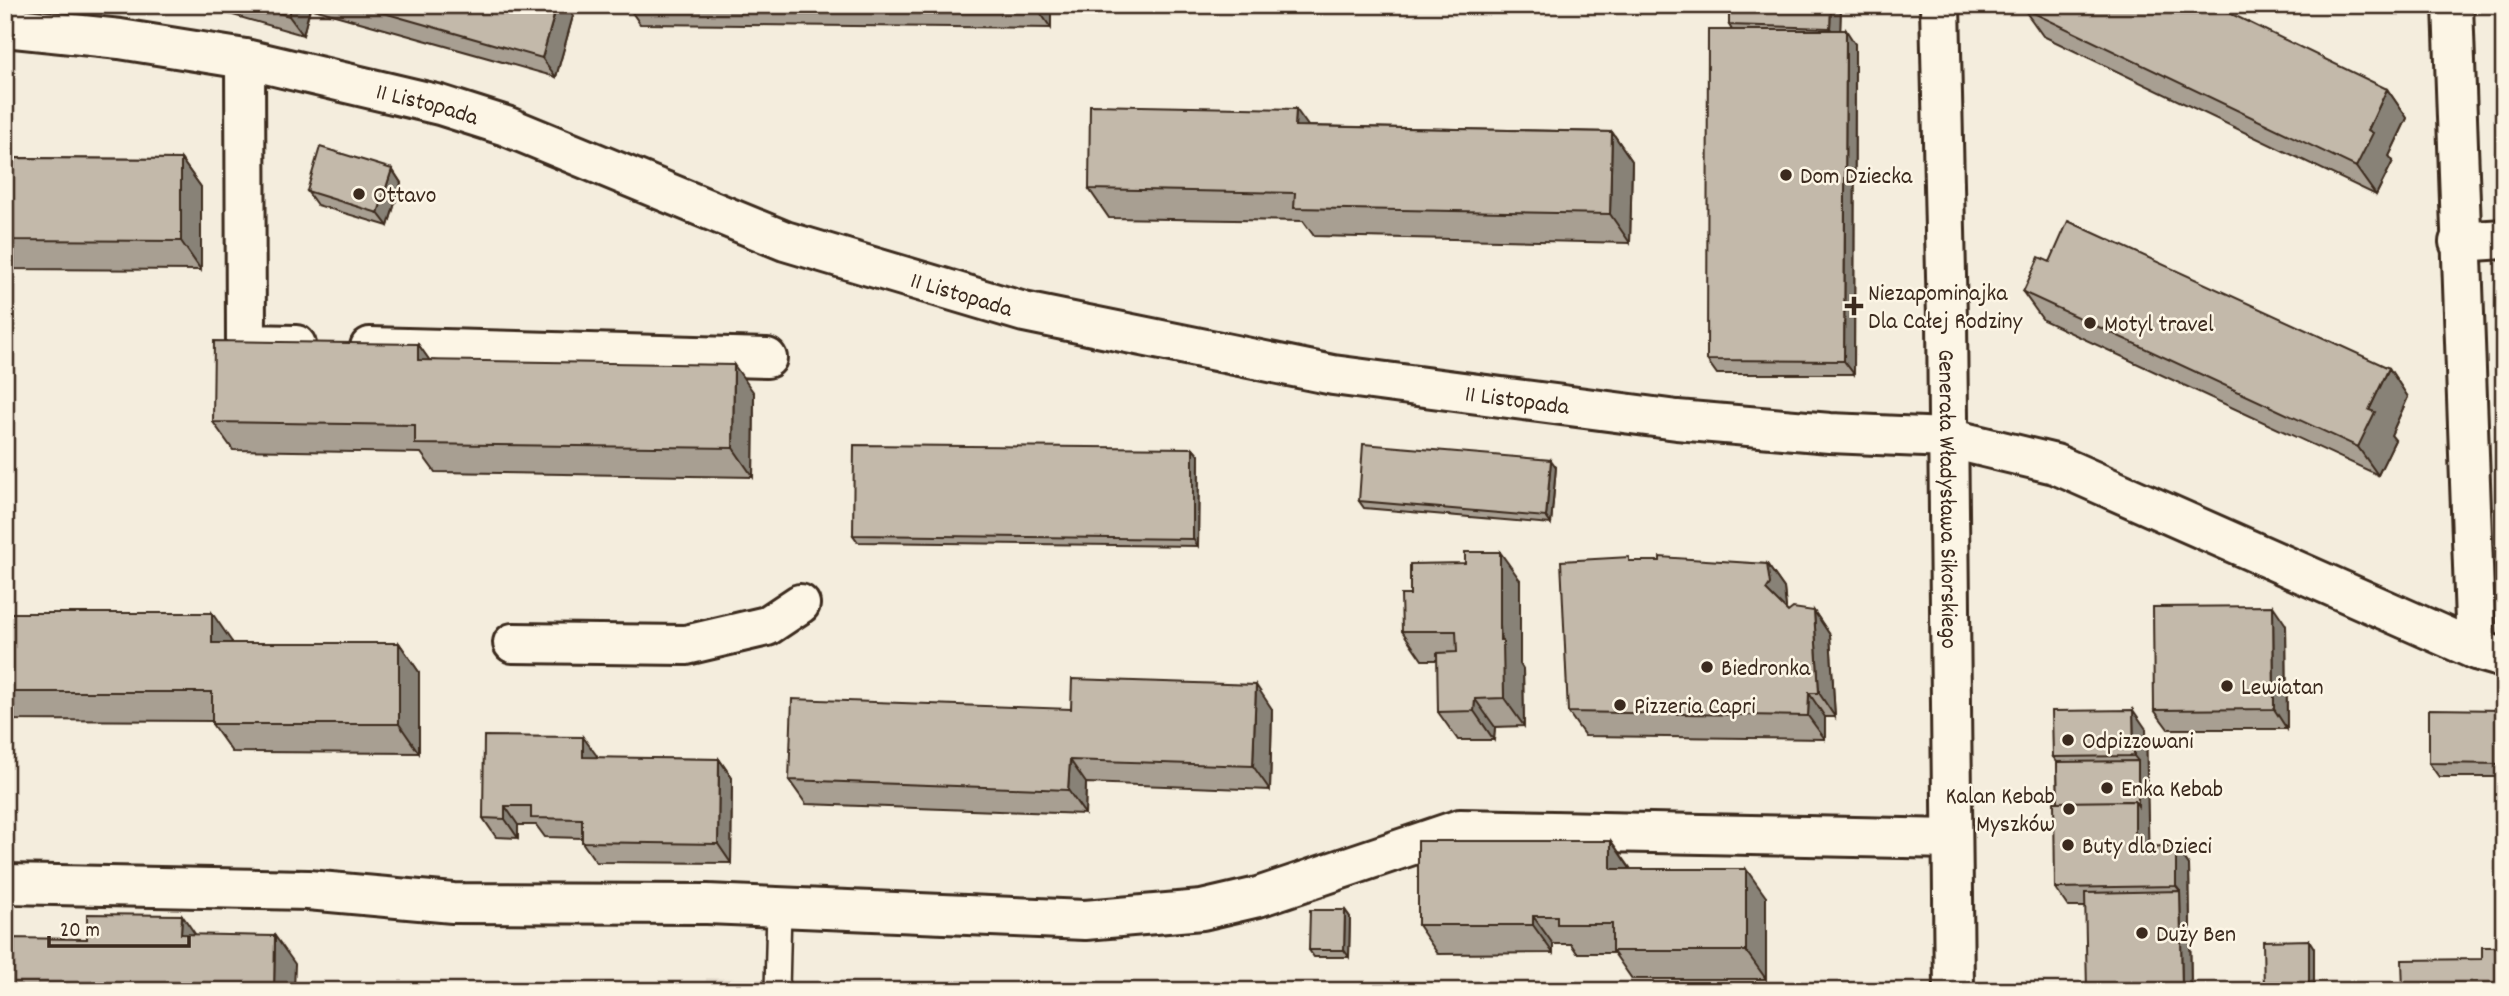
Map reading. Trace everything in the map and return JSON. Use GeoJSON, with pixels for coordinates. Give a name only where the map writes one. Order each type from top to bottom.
{"type":"FeatureCollection","features":[{"type":"Feature","properties":{"kind":"street","name":"Generała Władysława Sikorskiego"},"geometry":{"type":"LineString","coordinates":[[1940,5],[1954,991]]}},
{"type":"Feature","properties":{"kind":"street"},"geometry":{"type":"LineString","coordinates":[[2453,5],[2459,242],[2490,654]]}},
{"type":"Feature","properties":{"kind":"street","name":"11 Listopada"},"geometry":{"type":"LineString","coordinates":[[5,27],[120,39],[245,60],[381,89],[506,126],[785,241],[1024,312],[1359,379],[1677,419],[1817,432],[1947,438],[2055,464],[2490,654]]}},
{"type":"Feature","properties":{"kind":"street"},"geometry":{"type":"LineString","coordinates":[[245,60],[246,344],[767,358]]}},
{"type":"Feature","properties":{"kind":"street"},"geometry":{"type":"LineString","coordinates":[[2459,242],[2504,239]]}},
{"type":"Feature","properties":{"kind":"street"},"geometry":{"type":"LineString","coordinates":[[513,643],[687,645],[767,626],[800,604]]}},
{"type":"Feature","properties":{"kind":"street"},"geometry":{"type":"LineString","coordinates":[[5,884],[308,890],[453,903],[707,904],[1085,920],[1202,910],[1258,897],[1460,829],[1952,839]]}},
{"type":"Feature","properties":{"kind":"lane"},"geometry":{"type":"LineString","coordinates":[[777,991],[779,908]]}},
{"type":"Feature","properties":{"kind":"shaded area"},"geometry":{"type":"Polygon","coordinates":[[[706,978],[776,980],[1095,991],[705,991],[706,978]]]}},
{"type":"Feature","properties":{"kind":"building"},"geometry":{"type":"Polygon","coordinates":[[[251,5],[292,5],[289,16],[251,5]]]}},
{"type":"Feature","properties":{"kind":"building"},"geometry":{"type":"Polygon","coordinates":[[[356,5],[557,5],[542,58],[356,5]]]}},
{"type":"Feature","properties":{"kind":"building"},"geometry":{"type":"Polygon","coordinates":[[[1729,5],[1831,5],[1830,28],[1729,25],[1729,5]]]}},
{"type":"Feature","properties":{"kind":"building"},"geometry":{"type":"Polygon","coordinates":[[[2024,5],[2213,5],[2387,89],[2368,130],[2373,133],[2356,167],[2023,8],[2024,5]]]}},
{"type":"Feature","properties":{"kind":"building","name":"Dom Dziecka"},"geometry":{"type":"Polygon","coordinates":[[[1708,30],[1846,30],[1844,361],[1707,360],[1708,30]]]}},
{"type":"Feature","properties":{"kind":"building"},"geometry":{"type":"Polygon","coordinates":[[[1090,105],[1296,109],[1295,126],[1612,132],[1610,214],[1294,208],[1295,193],[1089,189],[1090,105]]]}},
{"type":"Feature","properties":{"kind":"building","name":"Ottavo"},"geometry":{"type":"Polygon","coordinates":[[[320,147],[392,169],[378,213],[307,191],[320,147]]]}},
{"type":"Feature","properties":{"kind":"building"},"geometry":{"type":"Polygon","coordinates":[[[5,158],[181,159],[181,241],[5,240],[5,158]]]}},
{"type":"Feature","properties":{"kind":"building"},"geometry":{"type":"Polygon","coordinates":[[[2068,221],[2389,368],[2369,410],[2375,412],[2358,447],[2023,292],[2039,257],[2050,262],[2068,221]]]}},
{"type":"Feature","properties":{"kind":"building"},"geometry":{"type":"Polygon","coordinates":[[[214,341],[418,344],[418,360],[734,365],[733,448],[415,444],[415,425],[213,422],[214,341]]]}},
{"type":"Feature","properties":{"kind":"building"},"geometry":{"type":"Polygon","coordinates":[[[1363,444],[1551,460],[1546,517],[1359,501],[1363,444]]]}},
{"type":"Feature","properties":{"kind":"building"},"geometry":{"type":"Polygon","coordinates":[[[854,445],[1193,448],[1193,539],[853,535],[854,445]]]}},
{"type":"Feature","properties":{"kind":"building"},"geometry":{"type":"Polygon","coordinates":[[[1465,552],[1500,552],[1500,640],[1503,640],[1504,698],[1475,699],[1474,711],[1438,712],[1437,653],[1457,652],[1456,631],[1402,631],[1401,595],[1410,595],[1410,564],[1465,563],[1465,552]]]}},
{"type":"Feature","properties":{"kind":"building","name":"Biedronka"},"geometry":{"type":"Polygon","coordinates":[[[1629,557],[1629,561],[1660,561],[1660,557],[1767,564],[1770,584],[1766,590],[1788,612],[1793,608],[1814,611],[1819,693],[1809,693],[1808,716],[1568,712],[1561,561],[1629,557]]]}},
{"type":"Feature","properties":{"kind":"building","name":"Lewiatan"},"geometry":{"type":"Polygon","coordinates":[[[2273,606],[2274,709],[2154,710],[2153,607],[2273,606]]]}},
{"type":"Feature","properties":{"kind":"building"},"geometry":{"type":"Polygon","coordinates":[[[5,613],[212,613],[212,643],[399,643],[399,724],[212,724],[212,692],[5,692],[5,613]]]}},
{"type":"Feature","properties":{"kind":"building"},"geometry":{"type":"Polygon","coordinates":[[[1072,679],[1256,685],[1253,766],[1070,760],[1068,790],[789,780],[792,699],[1071,709],[1072,679]]]}},
{"type":"Feature","properties":{"kind":"building"},"geometry":{"type":"Polygon","coordinates":[[[2429,709],[2504,710],[2504,764],[2429,763],[2429,709]]]}},
{"type":"Feature","properties":{"kind":"building"},"geometry":{"type":"Polygon","coordinates":[[[2133,710],[2134,756],[2053,757],[2052,711],[2133,710]]]}},
{"type":"Feature","properties":{"kind":"building"},"geometry":{"type":"Polygon","coordinates":[[[484,736],[583,737],[583,757],[719,759],[718,844],[582,842],[582,819],[531,818],[531,806],[505,806],[505,819],[483,818],[484,736]]]}},
{"type":"Feature","properties":{"kind":"building"},"geometry":{"type":"Polygon","coordinates":[[[2138,761],[2138,806],[2135,801],[2058,802],[2057,762],[2138,761]]]}},
{"type":"Feature","properties":{"kind":"building"},"geometry":{"type":"Polygon","coordinates":[[[2135,801],[2135,847],[2176,846],[2176,886],[2055,888],[2054,802],[2135,801]]]}},
{"type":"Feature","properties":{"kind":"building"},"geometry":{"type":"Polygon","coordinates":[[[1418,841],[1611,841],[1611,869],[1746,869],[1746,951],[1612,951],[1612,924],[1557,924],[1557,916],[1533,916],[1533,925],[1418,925],[1418,841]]]}},
{"type":"Feature","properties":{"kind":"building"},"geometry":{"type":"Polygon","coordinates":[[[2180,891],[2182,991],[2087,991],[2085,893],[2180,891]]]}},
{"type":"Feature","properties":{"kind":"building"},"geometry":{"type":"Polygon","coordinates":[[[1310,910],[1345,910],[1344,950],[1309,950],[1310,910]]]}},
{"type":"Feature","properties":{"kind":"building"},"geometry":{"type":"Polygon","coordinates":[[[87,914],[182,915],[181,934],[275,936],[274,991],[5,991],[5,938],[87,939],[87,914]]]}},
{"type":"Feature","properties":{"kind":"building"},"geometry":{"type":"Polygon","coordinates":[[[2309,940],[2309,991],[2264,991],[2263,941],[2309,940]]]}},
{"type":"Feature","properties":{"kind":"building"},"geometry":{"type":"Polygon","coordinates":[[[2482,947],[2504,947],[2504,991],[2403,991],[2402,960],[2482,959],[2482,947]]]}},
{"type":"Feature","properties":{"kind":"building"},"geometry":{"type":"Polygon","coordinates":[[[488,986],[662,986],[662,991],[488,991],[488,986]]]}},
{"type":"Feature","properties":{"kind":"place","name":"Dom Dziecka"},"geometry":{"type":"Point","coordinates":[1786,175]}},
{"type":"Feature","properties":{"kind":"place","name":"Ottavo"},"geometry":{"type":"Point","coordinates":[359,194]}},
{"type":"Feature","properties":{"kind":"place","name":"Niezapominajka Dla Całej Rodziny"},"geometry":{"type":"Point","coordinates":[1854,306]}},
{"type":"Feature","properties":{"kind":"place","name":"Motyl travel"},"geometry":{"type":"Point","coordinates":[2090,323]}},
{"type":"Feature","properties":{"kind":"place","name":"Biedronka"},"geometry":{"type":"Point","coordinates":[1707,667]}},
{"type":"Feature","properties":{"kind":"place","name":"Lewiatan"},"geometry":{"type":"Point","coordinates":[2227,686]}},
{"type":"Feature","properties":{"kind":"place","name":"Pizzeria Capri"},"geometry":{"type":"Point","coordinates":[1620,705]}},
{"type":"Feature","properties":{"kind":"place","name":"Odpizzowani"},"geometry":{"type":"Point","coordinates":[2068,740]}},
{"type":"Feature","properties":{"kind":"place","name":"Enka Kebab"},"geometry":{"type":"Point","coordinates":[2107,788]}},
{"type":"Feature","properties":{"kind":"place","name":"Kalan Kebab Myszków"},"geometry":{"type":"Point","coordinates":[2069,809]}},
{"type":"Feature","properties":{"kind":"place","name":"Buty dla Dzieci"},"geometry":{"type":"Point","coordinates":[2068,845]}},
{"type":"Feature","properties":{"kind":"place","name":"Duży Ben"},"geometry":{"type":"Point","coordinates":[2142,933]}}]}
